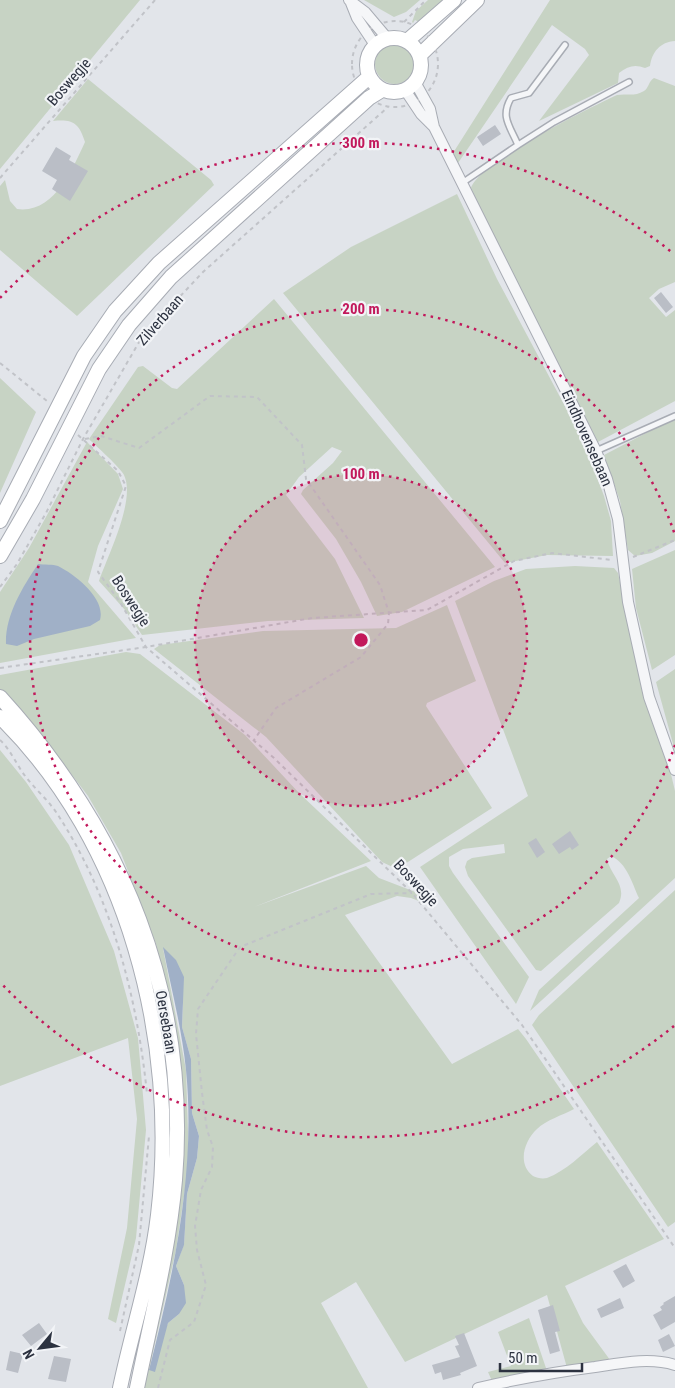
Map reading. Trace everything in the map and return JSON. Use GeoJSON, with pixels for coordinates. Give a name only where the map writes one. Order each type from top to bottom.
{"type":"FeatureCollection","features":[{"type":"Feature","properties":{"kind":"main road"},"geometry":{"type":"LineString","coordinates":[[407,41],[454,0]]}},
{"type":"Feature","properties":{"kind":"main road"},"geometry":{"type":"LineString","coordinates":[[420,55],[477,0]]}},
{"type":"Feature","properties":{"kind":"main road"},"geometry":{"type":"LineString","coordinates":[[387,38],[407,41],[420,55],[422,64],[410,86],[393,93],[382,90],[369,77],[367,60],[375,45],[387,38]]}},
{"type":"Feature","properties":{"kind":"main road"},"geometry":{"type":"LineString","coordinates":[[0,521],[84,356],[115,311],[159,263],[369,77]]}},
{"type":"Feature","properties":{"kind":"main road","name":"Zilverbaan"},"geometry":{"type":"LineString","coordinates":[[0,556],[33,499],[99,369],[129,325],[171,277],[369,98],[382,90]]}},
{"type":"Feature","properties":{"kind":"main road","name":"Oersebaan"},"geometry":{"type":"LineString","coordinates":[[0,697],[65,777],[106,843],[142,924],[163,994],[173,1062],[176,1161],[167,1241],[137,1388]]}},
{"type":"Feature","properties":{"kind":"main road","name":"Oersebaan"},"geometry":{"type":"LineString","coordinates":[[0,717],[38,759],[66,799],[91,842],[131,936],[144,977],[154,1026],[162,1104],[163,1159],[158,1216],[147,1277],[120,1388]]}},
{"type":"Feature","properties":{"kind":"street"},"geometry":{"type":"LineString","coordinates":[[350,1],[365,12],[387,38]]}},
{"type":"Feature","properties":{"kind":"street"},"geometry":{"type":"LineString","coordinates":[[350,1],[357,18],[375,45]]}},
{"type":"Feature","properties":{"kind":"street","name":"Eindhovensebaan"},"geometry":{"type":"LineString","coordinates":[[410,86],[420,114],[434,127],[596,451],[607,479],[618,519],[628,602],[649,696],[675,770]]}},
{"type":"Feature","properties":{"kind":"street"},"geometry":{"type":"LineString","coordinates":[[478,1388],[528,1376],[632,1362],[666,1362],[675,1365]]}},
{"type":"Feature","properties":{"kind":"lane"},"geometry":{"type":"LineString","coordinates":[[518,145],[505,116],[505,109],[511,98],[529,93],[565,45]]}},
{"type":"Feature","properties":{"kind":"lane"},"geometry":{"type":"LineString","coordinates":[[462,183],[554,122],[629,82]]}},
{"type":"Feature","properties":{"kind":"lane"},"geometry":{"type":"LineString","coordinates":[[596,451],[675,416]]}},
{"type":"Feature","properties":{"kind":"path","name":"Boswegje"},"geometry":{"type":"LineString","coordinates":[[0,178],[155,0]]}},
{"type":"Feature","properties":{"kind":"path"},"geometry":{"type":"LineString","coordinates":[[404,22],[426,0]]}},
{"type":"Feature","properties":{"kind":"path","name":"Zilverbaan"},"geometry":{"type":"LineString","coordinates":[[0,587],[17,564],[46,513],[83,439],[142,337],[203,272],[388,107]]}},
{"type":"Feature","properties":{"kind":"path"},"geometry":{"type":"LineString","coordinates":[[0,363],[38,395],[57,408]]}},
{"type":"Feature","properties":{"kind":"path"},"geometry":{"type":"LineString","coordinates":[[68,427],[83,439],[101,436],[139,448],[210,396],[257,397],[302,445],[306,479],[380,585],[388,613],[388,624],[361,658],[276,708],[254,740]]}},
{"type":"Feature","properties":{"kind":"path","name":"Boswegje"},"geometry":{"type":"LineString","coordinates":[[83,439],[118,471],[126,486],[98,572],[120,602],[146,646],[254,740],[412,893],[522,1025],[675,1248]]}},
{"type":"Feature","properties":{"kind":"path"},"geometry":{"type":"LineString","coordinates":[[0,668],[312,618],[427,610],[514,561],[552,553],[623,561],[675,540]]}},
{"type":"Feature","properties":{"kind":"path","name":"Oersebaan"},"geometry":{"type":"LineString","coordinates":[[0,740],[25,776],[56,812],[80,853],[106,914],[122,956],[132,996],[141,1039],[148,1100]]}},
{"type":"Feature","properties":{"kind":"path"},"geometry":{"type":"LineString","coordinates":[[158,1388],[170,1340],[194,1322],[206,1284],[197,1250],[195,1226],[201,1190],[212,1167],[213,1147],[207,1130],[202,1093],[196,1034],[198,1009],[240,948],[371,894],[412,893]]}},
{"type":"Feature","properties":{"kind":"path"},"geometry":{"type":"LineString","coordinates":[[119,1336],[139,1245],[149,1131]]}},
{"type":"Feature","properties":{"kind":"green space"},"geometry":{"type":"Polygon","coordinates":[[[0,0],[140,0],[0,169],[0,0]]]}},
{"type":"Feature","properties":{"kind":"green space"},"geometry":{"type":"Polygon","coordinates":[[[364,0],[420,0],[406,12],[394,17],[364,0]]]}},
{"type":"Feature","properties":{"kind":"green space"},"geometry":{"type":"Polygon","coordinates":[[[428,0],[444,0],[419,22],[415,20],[413,23],[416,11],[428,0]]]}},
{"type":"Feature","properties":{"kind":"green space"},"geometry":{"type":"Polygon","coordinates":[[[550,0],[675,0],[675,41],[665,43],[655,52],[650,66],[645,68],[632,66],[625,69],[619,73],[618,83],[539,121],[589,55],[585,49],[552,25],[458,163],[453,153],[550,0]]]}},
{"type":"Feature","properties":{"kind":"green space"},"geometry":{"type":"Polygon","coordinates":[[[399,44],[406,47],[412,53],[415,64],[414,72],[406,81],[399,84],[391,84],[384,81],[376,72],[375,60],[378,53],[387,45],[399,44]]]}},
{"type":"Feature","properties":{"kind":"green space"},"geometry":{"type":"Polygon","coordinates":[[[654,78],[675,86],[675,282],[659,289],[649,298],[666,317],[675,310],[675,401],[598,442],[502,255],[471,188],[478,177],[493,164],[536,137],[617,95],[640,93],[646,90],[654,78]]]}},
{"type":"Feature","properties":{"kind":"green space"},"geometry":{"type":"Polygon","coordinates":[[[88,79],[211,180],[214,185],[77,316],[0,250],[0,186],[5,180],[10,201],[17,209],[30,209],[41,205],[60,188],[68,177],[85,142],[78,126],[66,121],[53,121],[88,79]]]}},
{"type":"Feature","properties":{"kind":"green space"},"geometry":{"type":"Polygon","coordinates":[[[457,194],[497,279],[583,440],[604,496],[611,521],[613,556],[547,555],[505,563],[283,293],[351,247],[457,194]]]}},
{"type":"Feature","properties":{"kind":"green space"},"geometry":{"type":"Polygon","coordinates":[[[274,299],[495,567],[402,612],[377,616],[361,582],[336,539],[301,494],[333,463],[342,451],[332,447],[299,477],[286,495],[335,559],[364,618],[268,621],[142,635],[125,610],[99,581],[124,513],[127,486],[122,471],[89,439],[138,367],[143,366],[172,388],[177,389],[274,299]]]}},
{"type":"Feature","properties":{"kind":"green space"},"geometry":{"type":"Polygon","coordinates":[[[0,378],[36,412],[0,493],[0,378]]]}},
{"type":"Feature","properties":{"kind":"green space"},"geometry":{"type":"Polygon","coordinates":[[[675,418],[675,541],[652,553],[635,556],[628,550],[620,501],[604,455],[675,418]]]}},
{"type":"Feature","properties":{"kind":"green space"},"geometry":{"type":"Polygon","coordinates":[[[87,442],[118,474],[123,489],[98,546],[88,582],[136,638],[0,663],[0,592],[29,548],[87,442]]]}},
{"type":"Feature","properties":{"kind":"green space"},"geometry":{"type":"Polygon","coordinates":[[[675,550],[675,655],[652,670],[636,608],[632,569],[675,550]]]}},
{"type":"Feature","properties":{"kind":"green space"},"geometry":{"type":"Polygon","coordinates":[[[575,566],[614,568],[618,573],[633,644],[656,711],[675,791],[675,878],[530,1011],[539,990],[639,898],[625,868],[617,859],[611,856],[607,859],[620,886],[621,897],[619,903],[541,971],[536,970],[468,876],[465,867],[467,861],[472,858],[505,853],[504,844],[463,849],[449,857],[449,866],[453,873],[529,977],[516,1004],[420,867],[528,796],[455,601],[494,581],[526,569],[575,566]]]}},
{"type":"Feature","properties":{"kind":"green space"},"geometry":{"type":"Polygon","coordinates":[[[447,605],[476,681],[427,703],[426,706],[492,808],[397,869],[382,862],[266,737],[154,649],[160,645],[263,631],[396,628],[447,605]]]}},
{"type":"Feature","properties":{"kind":"green space"},"geometry":{"type":"Polygon","coordinates":[[[126,652],[140,654],[245,735],[299,793],[371,861],[254,907],[366,866],[379,878],[418,893],[429,905],[411,898],[397,896],[345,915],[452,1064],[518,1029],[526,1039],[574,1109],[545,1123],[532,1134],[524,1152],[525,1165],[528,1171],[535,1177],[547,1178],[567,1167],[597,1142],[664,1239],[565,1286],[583,1323],[613,1364],[567,1368],[547,1295],[405,1362],[356,1282],[321,1303],[368,1388],[141,1388],[172,1230],[175,1034],[156,944],[121,853],[88,796],[49,745],[0,689],[0,675],[126,652]],[[163,948],[186,1070],[189,1163],[176,1250],[149,1370],[168,1323],[179,1314],[184,1285],[176,1266],[184,1244],[187,1194],[197,1158],[199,1136],[192,1113],[191,1059],[182,1027],[183,1005],[163,948]]]}},
{"type":"Feature","properties":{"kind":"green space"},"geometry":{"type":"Polygon","coordinates":[[[675,669],[675,751],[656,682],[675,669]]]}},
{"type":"Feature","properties":{"kind":"green space"},"geometry":{"type":"Polygon","coordinates":[[[0,750],[26,782],[69,845],[114,951],[138,1038],[146,1130],[136,1238],[116,1323],[108,1319],[127,1228],[137,1119],[128,1038],[0,1086],[0,750]]]}},
{"type":"Feature","properties":{"kind":"green space"},"geometry":{"type":"Polygon","coordinates":[[[675,890],[675,1222],[668,1227],[532,1025],[539,1015],[675,890]]]}},
{"type":"Feature","properties":{"kind":"green space"},"geometry":{"type":"Polygon","coordinates":[[[529,1318],[547,1371],[492,1381],[488,1372],[511,1366],[498,1332],[529,1318]]]}},
{"type":"Feature","properties":{"kind":"water"},"geometry":{"type":"Polygon","coordinates":[[[38,564],[58,566],[73,575],[88,588],[101,612],[100,620],[90,626],[34,639],[17,646],[6,644],[6,634],[11,613],[38,564]]]}},
{"type":"Feature","properties":{"kind":"water"},"geometry":{"type":"Polygon","coordinates":[[[163,947],[176,960],[184,977],[182,1027],[191,1059],[192,1113],[199,1136],[197,1158],[187,1194],[184,1245],[176,1266],[184,1285],[186,1303],[179,1314],[168,1323],[155,1372],[149,1370],[167,1296],[181,1222],[188,1146],[186,1070],[179,1024],[163,947]]]}},
{"type":"Feature","properties":{"kind":"building"},"geometry":{"type":"Polygon","coordinates":[[[495,125],[501,134],[483,146],[477,137],[495,125]]]}},
{"type":"Feature","properties":{"kind":"building"},"geometry":{"type":"Polygon","coordinates":[[[56,147],[71,156],[69,160],[88,171],[70,201],[52,189],[57,180],[42,171],[56,147]]]}},
{"type":"Feature","properties":{"kind":"building"},"geometry":{"type":"Polygon","coordinates":[[[661,292],[673,307],[666,313],[654,298],[661,292]]]}},
{"type":"Feature","properties":{"kind":"building"},"geometry":{"type":"Polygon","coordinates":[[[570,831],[579,845],[572,850],[570,847],[559,854],[552,844],[570,831]]]}},
{"type":"Feature","properties":{"kind":"building"},"geometry":{"type":"Polygon","coordinates":[[[536,838],[545,852],[537,858],[528,843],[536,838]]]}},
{"type":"Feature","properties":{"kind":"building"},"geometry":{"type":"Polygon","coordinates":[[[626,1264],[635,1281],[623,1288],[613,1271],[626,1264]]]}},
{"type":"Feature","properties":{"kind":"building"},"geometry":{"type":"Polygon","coordinates":[[[675,1296],[675,1322],[661,1330],[653,1315],[662,1310],[660,1307],[663,1303],[675,1296]]]}},
{"type":"Feature","properties":{"kind":"building"},"geometry":{"type":"Polygon","coordinates":[[[620,1298],[624,1308],[601,1318],[597,1309],[620,1298]]]}},
{"type":"Feature","properties":{"kind":"building"},"geometry":{"type":"Polygon","coordinates":[[[553,1305],[560,1331],[555,1332],[560,1351],[550,1354],[538,1310],[553,1305]]]}},
{"type":"Feature","properties":{"kind":"building"},"geometry":{"type":"Polygon","coordinates":[[[39,1323],[47,1334],[31,1346],[22,1335],[39,1323]]]}},
{"type":"Feature","properties":{"kind":"building"},"geometry":{"type":"Polygon","coordinates":[[[464,1333],[477,1366],[460,1373],[461,1375],[443,1380],[441,1372],[435,1374],[432,1365],[460,1357],[455,1346],[459,1345],[455,1336],[464,1333]]]}},
{"type":"Feature","properties":{"kind":"building"},"geometry":{"type":"Polygon","coordinates":[[[669,1334],[675,1346],[663,1352],[658,1340],[669,1334]]]}},
{"type":"Feature","properties":{"kind":"building"},"geometry":{"type":"Polygon","coordinates":[[[10,1351],[23,1354],[18,1373],[6,1370],[10,1351]]]}},
{"type":"Feature","properties":{"kind":"building"},"geometry":{"type":"Polygon","coordinates":[[[54,1356],[71,1359],[66,1382],[48,1379],[54,1356]]]}}]}
